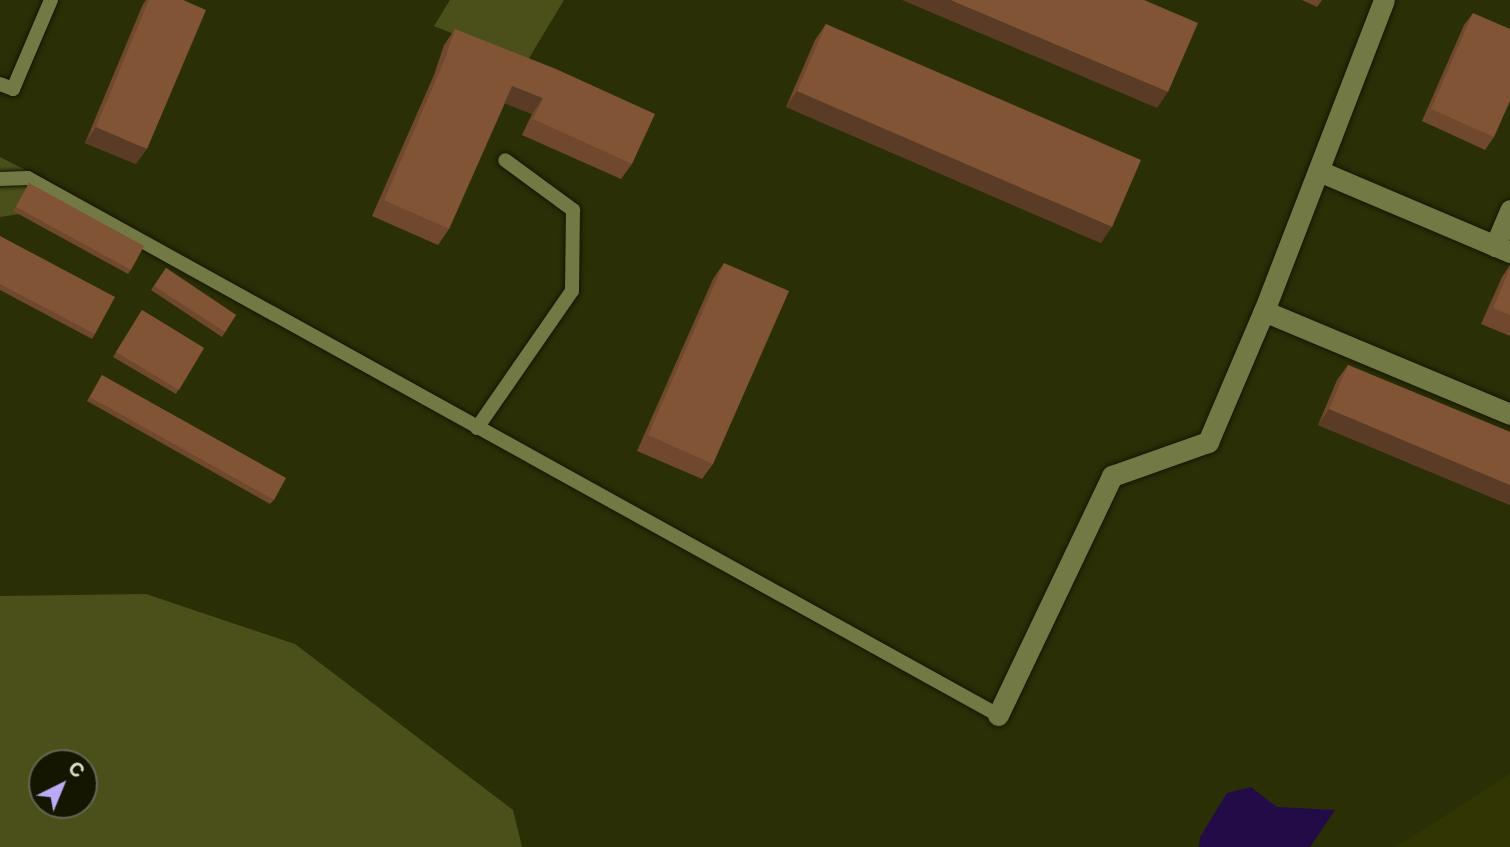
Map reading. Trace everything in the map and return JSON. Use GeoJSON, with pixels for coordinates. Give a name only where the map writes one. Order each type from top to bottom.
{"type":"FeatureCollection","features":[{"type":"Feature","properties":{"kind":"street"},"geometry":{"type":"LineString","coordinates":[[998,715],[1112,476],[1208,442],[1264,311],[1384,0]]}},
{"type":"Feature","properties":{"kind":"street"},"geometry":{"type":"LineString","coordinates":[[1319,171],[1503,249],[1510,210]]}},
{"type":"Feature","properties":{"kind":"street"},"geometry":{"type":"LineString","coordinates":[[1264,311],[1510,414]]}},
{"type":"Feature","properties":{"kind":"lane"},"geometry":{"type":"LineString","coordinates":[[0,84],[13,89],[51,0]]}},
{"type":"Feature","properties":{"kind":"lane"},"geometry":{"type":"LineString","coordinates":[[477,428],[572,291],[573,210],[505,160]]}},
{"type":"Feature","properties":{"kind":"lane"},"geometry":{"type":"LineString","coordinates":[[0,178],[28,178],[998,715]]}},
{"type":"Feature","properties":{"kind":"shaded area"},"geometry":{"type":"Polygon","coordinates":[[[450,0],[564,0],[526,63],[434,26],[450,0]]]}},
{"type":"Feature","properties":{"kind":"shaded area"},"geometry":{"type":"Polygon","coordinates":[[[0,157],[33,174],[27,213],[0,217],[0,157]]]}},
{"type":"Feature","properties":{"kind":"shaded area"},"geometry":{"type":"Polygon","coordinates":[[[146,594],[295,644],[513,810],[522,847],[0,847],[0,596],[146,594]]]}},
{"type":"Feature","properties":{"kind":"shaded area"},"geometry":{"type":"Polygon","coordinates":[[[1510,774],[1510,847],[1396,847],[1510,774]]]}},
{"type":"Feature","properties":{"kind":"shaded area"},"geometry":{"type":"Polygon","coordinates":[[[1251,787],[1277,807],[1335,810],[1310,847],[1199,847],[1200,837],[1227,793],[1251,787]]]}},
{"type":"Feature","properties":{"kind":"building"},"geometry":{"type":"Polygon","coordinates":[[[149,0],[183,0],[206,10],[147,149],[96,127],[149,0]]]}},
{"type":"Feature","properties":{"kind":"building"},"geometry":{"type":"Polygon","coordinates":[[[950,0],[1144,0],[1198,23],[1168,92],[950,0]]]}},
{"type":"Feature","properties":{"kind":"building"},"geometry":{"type":"Polygon","coordinates":[[[1473,13],[1510,29],[1510,101],[1494,137],[1431,109],[1473,13]]]}},
{"type":"Feature","properties":{"kind":"building"},"geometry":{"type":"Polygon","coordinates":[[[826,24],[1141,160],[1112,227],[797,91],[826,24]]]}},
{"type":"Feature","properties":{"kind":"building"},"geometry":{"type":"Polygon","coordinates":[[[455,29],[556,69],[655,114],[632,164],[533,119],[543,98],[512,86],[449,229],[384,200],[445,59],[455,29]]]}},
{"type":"Feature","properties":{"kind":"building"},"geometry":{"type":"Polygon","coordinates":[[[29,183],[144,246],[131,270],[16,207],[29,183]]]}},
{"type":"Feature","properties":{"kind":"building"},"geometry":{"type":"Polygon","coordinates":[[[0,236],[115,297],[95,334],[0,284],[0,236]]]}},
{"type":"Feature","properties":{"kind":"building"},"geometry":{"type":"Polygon","coordinates":[[[724,263],[789,291],[713,464],[648,435],[724,263]]]}},
{"type":"Feature","properties":{"kind":"building"},"geometry":{"type":"Polygon","coordinates":[[[166,268],[236,315],[225,332],[154,286],[166,268]]]}},
{"type":"Feature","properties":{"kind":"building"},"geometry":{"type":"Polygon","coordinates":[[[1510,268],[1510,315],[1493,308],[1510,268]]]}},
{"type":"Feature","properties":{"kind":"building"},"geometry":{"type":"Polygon","coordinates":[[[142,310],[204,348],[179,390],[116,352],[142,310]]]}},
{"type":"Feature","properties":{"kind":"building"},"geometry":{"type":"Polygon","coordinates":[[[1348,365],[1510,432],[1510,485],[1329,409],[1348,365]]]}},
{"type":"Feature","properties":{"kind":"building"},"geometry":{"type":"Polygon","coordinates":[[[102,375],[286,478],[274,500],[90,397],[102,375]]]}}]}
